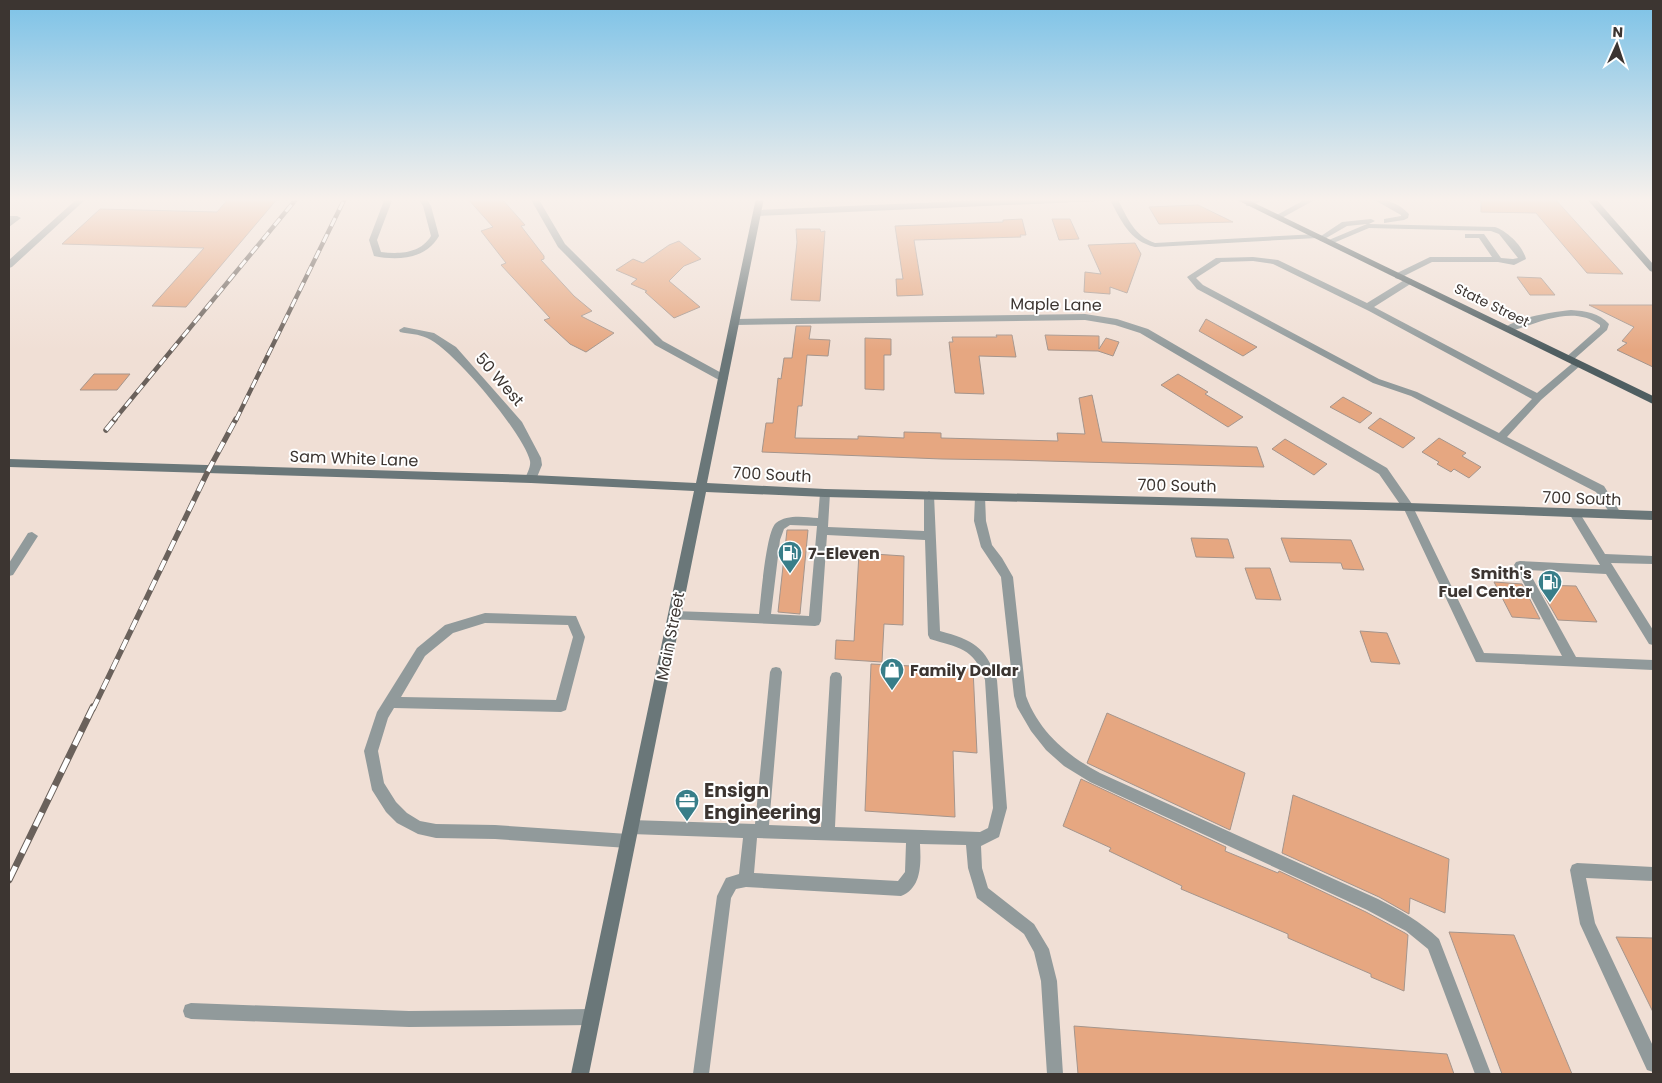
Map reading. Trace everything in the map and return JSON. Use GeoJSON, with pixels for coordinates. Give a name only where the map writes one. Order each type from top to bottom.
{"type":"FeatureCollection","features":[{"type":"Feature","properties":{"kind":"main road","name":"State Street"},"geometry":{"type":"LineString","coordinates":[[1342,249],[1653,400]]}},
{"type":"Feature","properties":{"kind":"street"},"geometry":{"type":"LineString","coordinates":[[9,265],[27,249]]}},
{"type":"Feature","properties":{"kind":"street"},"geometry":{"type":"LineString","coordinates":[[565,249],[659,343],[723,378]]}},
{"type":"Feature","properties":{"kind":"street","name":"Main Street"},"geometry":{"type":"LineString","coordinates":[[580,1074],[699,487],[750,249]]}},
{"type":"Feature","properties":{"kind":"street"},"geometry":{"type":"LineString","coordinates":[[1635,249],[1653,269]]}},
{"type":"Feature","properties":{"kind":"street","name":"Maple Lane"},"geometry":{"type":"LineString","coordinates":[[735,322],[1085,317],[1117,322],[1144,331],[1383,471],[1396,486],[1408,507]]}},
{"type":"Feature","properties":{"kind":"street","name":"50 West"},"geometry":{"type":"LineString","coordinates":[[404,330],[430,335],[452,349],[518,425],[536,458],[536,465],[531,479]]}},
{"type":"Feature","properties":{"kind":"street","name":"Sam White Lane"},"geometry":{"type":"LineString","coordinates":[[9,463],[531,479],[699,487]]}},
{"type":"Feature","properties":{"kind":"street","name":"700 South"},"geometry":{"type":"LineString","coordinates":[[699,487],[825,493],[1408,507],[1653,516]]}},
{"type":"Feature","properties":{"kind":"lane"},"geometry":{"type":"LineString","coordinates":[[375,249],[377,254],[389,256],[416,252],[423,249]]}},
{"type":"Feature","properties":{"kind":"lane"},"geometry":{"type":"LineString","coordinates":[[1490,249],[1498,260]]}},
{"type":"Feature","properties":{"kind":"lane"},"geometry":{"type":"LineString","coordinates":[[1398,276],[1430,258],[1514,262],[1522,259],[1516,249]]}},
{"type":"Feature","properties":{"kind":"lane"},"geometry":{"type":"LineString","coordinates":[[1538,398],[1367,306],[1275,262],[1261,260],[1218,260],[1191,276],[1200,286],[1376,381],[1414,394],[1600,489],[1617,515]]}},
{"type":"Feature","properties":{"kind":"lane"},"geometry":{"type":"LineString","coordinates":[[1367,306],[1408,281]]}},
{"type":"Feature","properties":{"kind":"lane"},"geometry":{"type":"LineString","coordinates":[[1501,438],[1574,361],[1604,328],[1605,324],[1595,316],[1583,314],[1546,315],[1508,329]]}},
{"type":"Feature","properties":{"kind":"lane"},"geometry":{"type":"LineString","coordinates":[[674,616],[815,621],[825,493]]}},
{"type":"Feature","properties":{"kind":"lane"},"geometry":{"type":"LineString","coordinates":[[390,702],[561,706],[579,637],[572,620],[485,618],[449,629],[421,652],[390,702],[382,716],[371,751],[377,785],[390,807],[402,818],[418,827],[436,832],[629,834],[756,831],[981,839],[994,832],[1000,808],[991,680],[986,664],[977,651],[958,641],[934,635],[929,495]]}},
{"type":"Feature","properties":{"kind":"lane"},"geometry":{"type":"LineString","coordinates":[[980,497],[980,521],[987,547],[998,561],[1006,577],[1020,696],[1024,710],[1037,730],[1055,749],[1078,768],[1217,835],[1350,894],[1422,932],[1434,944],[1483,1074]]}},
{"type":"Feature","properties":{"kind":"lane"},"geometry":{"type":"LineString","coordinates":[[1408,507],[1480,658],[1653,665]]}},
{"type":"Feature","properties":{"kind":"lane"},"geometry":{"type":"LineString","coordinates":[[1575,514],[1653,640]]}},
{"type":"Feature","properties":{"kind":"lane"},"geometry":{"type":"LineString","coordinates":[[764,619],[774,540],[779,526],[789,521],[822,527],[930,536]]}},
{"type":"Feature","properties":{"kind":"lane"},"geometry":{"type":"LineString","coordinates":[[9,572],[32,536]]}},
{"type":"Feature","properties":{"kind":"lane"},"geometry":{"type":"LineString","coordinates":[[1602,558],[1653,560]]}},
{"type":"Feature","properties":{"kind":"lane"},"geometry":{"type":"LineString","coordinates":[[1572,662],[1520,565],[1609,570]]}},
{"type":"Feature","properties":{"kind":"lane"},"geometry":{"type":"LineString","coordinates":[[746,880],[756,831],[776,672]]}},
{"type":"Feature","properties":{"kind":"lane"},"geometry":{"type":"LineString","coordinates":[[828,834],[836,677]]}},
{"type":"Feature","properties":{"kind":"lane"},"geometry":{"type":"LineString","coordinates":[[701,1074],[724,896],[730,883],[746,880],[901,889],[909,882],[913,874],[913,836]]}},
{"type":"Feature","properties":{"kind":"lane"},"geometry":{"type":"LineString","coordinates":[[973,838],[974,868],[982,893],[1029,930],[1041,949],[1049,981],[1055,1074]]}},
{"type":"Feature","properties":{"kind":"lane"},"geometry":{"type":"LineString","coordinates":[[1653,874],[1577,870],[1588,924],[1653,1064]]}},
{"type":"Feature","properties":{"kind":"lane"},"geometry":{"type":"LineString","coordinates":[[191,1011],[409,1019],[592,1017]]}},
{"type":"Feature","properties":{"kind":"building"},"geometry":{"type":"Polygon","coordinates":[[[204,249],[235,249],[186,307],[152,306],[204,249]]]}},
{"type":"Feature","properties":{"kind":"building"},"geometry":{"type":"Polygon","coordinates":[[[495,249],[538,249],[544,256],[544,259],[541,260],[574,296],[592,311],[581,316],[614,333],[586,352],[570,344],[544,320],[550,318],[501,265],[506,263],[495,249]]]}},
{"type":"Feature","properties":{"kind":"building"},"geometry":{"type":"Polygon","coordinates":[[[664,249],[688,249],[701,259],[684,266],[669,281],[700,307],[674,318],[645,292],[647,291],[631,284],[637,279],[616,270],[633,259],[643,263],[664,249]]]}},
{"type":"Feature","properties":{"kind":"building"},"geometry":{"type":"Polygon","coordinates":[[[796,249],[824,249],[820,301],[791,300],[796,249]]]}},
{"type":"Feature","properties":{"kind":"building"},"geometry":{"type":"Polygon","coordinates":[[[898,249],[915,249],[923,295],[897,296],[896,279],[903,279],[898,249]]]}},
{"type":"Feature","properties":{"kind":"building"},"geometry":{"type":"Polygon","coordinates":[[[1090,249],[1138,249],[1141,254],[1127,293],[1110,287],[1110,294],[1084,292],[1085,272],[1101,274],[1090,249]]]}},
{"type":"Feature","properties":{"kind":"building"},"geometry":{"type":"Polygon","coordinates":[[[1566,249],[1600,249],[1623,274],[1587,273],[1566,249]]]}},
{"type":"Feature","properties":{"kind":"building"},"geometry":{"type":"Polygon","coordinates":[[[1517,277],[1541,278],[1555,295],[1530,295],[1517,277]]]}},
{"type":"Feature","properties":{"kind":"building"},"geometry":{"type":"Polygon","coordinates":[[[1589,305],[1653,305],[1653,367],[1617,350],[1627,343],[1622,341],[1634,327],[1589,305]]]}},
{"type":"Feature","properties":{"kind":"building"},"geometry":{"type":"Polygon","coordinates":[[[1206,319],[1257,347],[1243,356],[1199,331],[1206,319]]]}},
{"type":"Feature","properties":{"kind":"building"},"geometry":{"type":"Polygon","coordinates":[[[796,326],[811,326],[809,339],[830,340],[828,356],[807,355],[802,406],[798,406],[795,438],[858,439],[858,436],[904,438],[904,432],[941,433],[941,438],[1058,441],[1057,433],[1085,434],[1079,398],[1092,395],[1102,442],[1257,447],[1264,467],[942,459],[762,452],[766,423],[773,423],[778,378],[781,379],[784,358],[792,358],[796,326]]]}},
{"type":"Feature","properties":{"kind":"building"},"geometry":{"type":"Polygon","coordinates":[[[996,335],[1012,335],[1016,357],[979,356],[984,394],[955,393],[949,342],[953,342],[952,337],[997,337],[996,335]]]}},
{"type":"Feature","properties":{"kind":"building"},"geometry":{"type":"Polygon","coordinates":[[[1045,335],[1099,336],[1099,349],[1106,338],[1119,342],[1113,356],[1098,351],[1048,350],[1045,335]]]}},
{"type":"Feature","properties":{"kind":"building"},"geometry":{"type":"Polygon","coordinates":[[[865,338],[891,339],[891,355],[884,355],[884,390],[865,389],[865,338]]]}},
{"type":"Feature","properties":{"kind":"building"},"geometry":{"type":"Polygon","coordinates":[[[94,374],[130,374],[117,390],[80,390],[94,374]]]}},
{"type":"Feature","properties":{"kind":"building"},"geometry":{"type":"Polygon","coordinates":[[[1178,374],[1208,392],[1205,394],[1243,417],[1228,427],[1161,385],[1178,374]]]}},
{"type":"Feature","properties":{"kind":"building"},"geometry":{"type":"Polygon","coordinates":[[[1343,397],[1372,413],[1360,423],[1330,407],[1343,397]]]}},
{"type":"Feature","properties":{"kind":"building"},"geometry":{"type":"Polygon","coordinates":[[[1380,418],[1415,438],[1403,448],[1368,428],[1380,418]]]}},
{"type":"Feature","properties":{"kind":"building"},"geometry":{"type":"Polygon","coordinates":[[[1439,438],[1466,453],[1462,456],[1481,467],[1469,478],[1454,469],[1451,472],[1437,464],[1439,462],[1422,452],[1439,438]]]}},
{"type":"Feature","properties":{"kind":"building"},"geometry":{"type":"Polygon","coordinates":[[[1285,439],[1327,464],[1314,475],[1272,449],[1285,439]]]}},
{"type":"Feature","properties":{"kind":"building"},"geometry":{"type":"Polygon","coordinates":[[[787,530],[808,530],[800,614],[778,612],[787,530]]]}},
{"type":"Feature","properties":{"kind":"building"},"geometry":{"type":"Polygon","coordinates":[[[1191,538],[1228,539],[1234,558],[1196,557],[1191,538]]]}},
{"type":"Feature","properties":{"kind":"building"},"geometry":{"type":"Polygon","coordinates":[[[1281,538],[1351,540],[1364,570],[1343,569],[1341,563],[1290,562],[1281,538]]]}},
{"type":"Feature","properties":{"kind":"building"},"geometry":{"type":"Polygon","coordinates":[[[859,553],[904,556],[903,625],[884,624],[882,662],[835,659],[836,640],[854,641],[859,553]]]}},
{"type":"Feature","properties":{"kind":"building"},"geometry":{"type":"Polygon","coordinates":[[[1245,568],[1270,568],[1281,600],[1256,599],[1245,568]]]}},
{"type":"Feature","properties":{"kind":"building"},"geometry":{"type":"Polygon","coordinates":[[[1494,582],[1522,584],[1540,619],[1512,617],[1494,582]]]}},
{"type":"Feature","properties":{"kind":"building"},"geometry":{"type":"Polygon","coordinates":[[[1538,585],[1576,586],[1597,622],[1558,620],[1538,585]]]}},
{"type":"Feature","properties":{"kind":"building"},"geometry":{"type":"Polygon","coordinates":[[[1360,631],[1387,633],[1400,664],[1371,662],[1360,631]]]}},
{"type":"Feature","properties":{"kind":"building"},"geometry":{"type":"Polygon","coordinates":[[[871,664],[973,669],[977,753],[953,751],[955,817],[865,811],[871,664]]]}},
{"type":"Feature","properties":{"kind":"building"},"geometry":{"type":"Polygon","coordinates":[[[1107,713],[1245,773],[1230,830],[1087,763],[1107,713]]]}},
{"type":"Feature","properties":{"kind":"building"},"geometry":{"type":"Polygon","coordinates":[[[1081,779],[1226,847],[1225,851],[1278,873],[1279,871],[1366,912],[1405,933],[1408,935],[1404,991],[1371,977],[1371,974],[1288,938],[1288,934],[1181,889],[1182,886],[1109,851],[1111,848],[1063,826],[1081,779]]]}},
{"type":"Feature","properties":{"kind":"building"},"geometry":{"type":"Polygon","coordinates":[[[1293,795],[1449,859],[1445,913],[1410,898],[1409,914],[1379,897],[1282,853],[1293,795]]]}},
{"type":"Feature","properties":{"kind":"building"},"geometry":{"type":"Polygon","coordinates":[[[1449,932],[1514,935],[1572,1074],[1502,1074],[1449,932]]]}},
{"type":"Feature","properties":{"kind":"building"},"geometry":{"type":"Polygon","coordinates":[[[1616,937],[1653,938],[1653,1012],[1616,937]]]}},
{"type":"Feature","properties":{"kind":"building"},"geometry":{"type":"Polygon","coordinates":[[[1074,1026],[1447,1054],[1454,1074],[1078,1074],[1074,1026]]]}},
{"type":"Feature","properties":{"kind":"railway"},"geometry":{"type":"LineString","coordinates":[[114,420],[255,249]]}},
{"type":"Feature","properties":{"kind":"railway"},"geometry":{"type":"LineString","coordinates":[[236,420],[320,249]]}},
{"type":"Feature","properties":{"kind":"railway"},"geometry":{"type":"LineString","coordinates":[[106,430],[115,419]]}},
{"type":"Feature","properties":{"kind":"railway"},"geometry":{"type":"LineString","coordinates":[[93,709],[208,471],[236,419]]}},
{"type":"Feature","properties":{"kind":"railway"},"geometry":{"type":"LineString","coordinates":[[9,880],[93,707]]}},
{"type":"Feature","properties":{"kind":"place","name":"7-Eleven"},"geometry":{"type":"Point","coordinates":[790,574]}},
{"type":"Feature","properties":{"kind":"place","name":"Smith's Fuel Center"},"geometry":{"type":"Point","coordinates":[1550,603]}},
{"type":"Feature","properties":{"kind":"place","name":"Family Dollar"},"geometry":{"type":"Point","coordinates":[892,691]}},
{"type":"Feature","properties":{"kind":"place","name":"Ensign Engineering"},"geometry":{"type":"Point","coordinates":[687,822]}}]}
